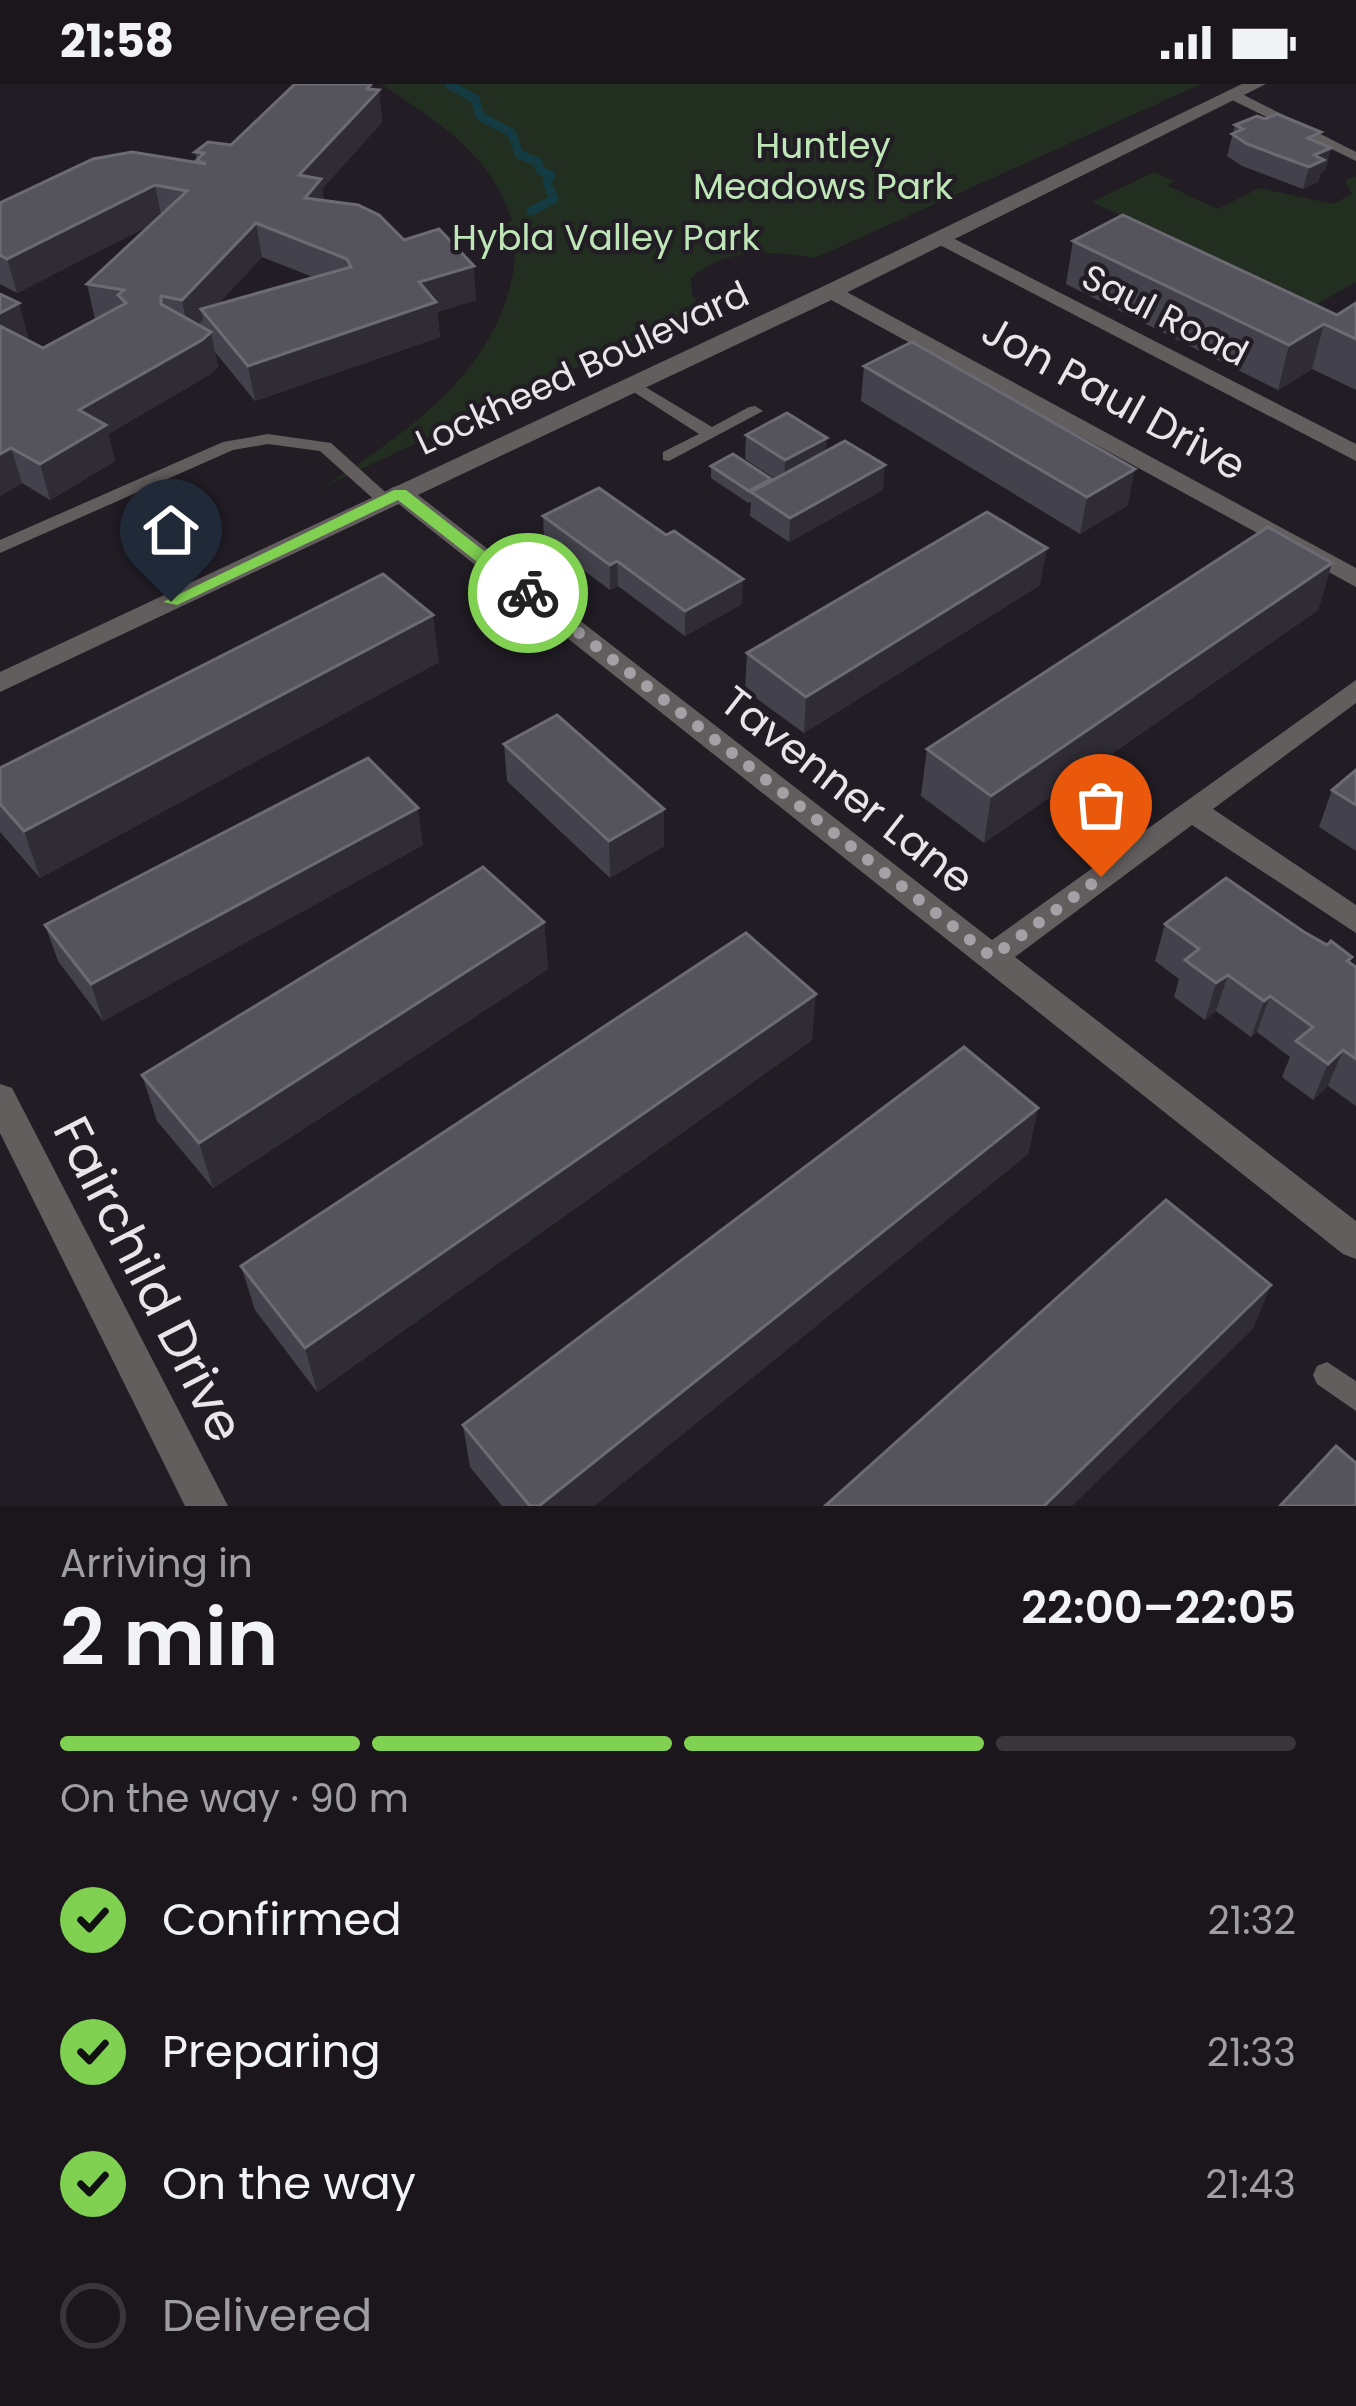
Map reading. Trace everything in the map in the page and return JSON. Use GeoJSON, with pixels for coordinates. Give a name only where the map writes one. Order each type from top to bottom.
{"type":"FeatureCollection","features":[{"type":"Feature","properties":{"kind":"street","name":"Lockheed Boulevard"},"geometry":{"type":"LineString","coordinates":[[0,682],[832,291],[1257,84]]}},
{"type":"Feature","properties":{"kind":"street","name":"Saul Road"},"geometry":{"type":"LineString","coordinates":[[940,238],[1356,454]]}},
{"type":"Feature","properties":{"kind":"street","name":"Jon Paul Drive"},"geometry":{"type":"LineString","coordinates":[[832,291],[1356,579]]}},
{"type":"Feature","properties":{"kind":"street","name":"Tavenner Lane"},"geometry":{"type":"LineString","coordinates":[[393,497],[1356,1243]]}},
{"type":"Feature","properties":{"kind":"street"},"geometry":{"type":"LineString","coordinates":[[992,957],[1356,689]]}},
{"type":"Feature","properties":{"kind":"street"},"geometry":{"type":"LineString","coordinates":[[1192,810],[1356,921]]}},
{"type":"Feature","properties":{"kind":"street","name":"Fairchild Drive"},"geometry":{"type":"LineString","coordinates":[[0,1098],[207,1506]]}},
{"type":"Feature","properties":{"kind":"lane"},"geometry":{"type":"LineString","coordinates":[[1233,95],[1356,158]]}},
{"type":"Feature","properties":{"kind":"lane"},"geometry":{"type":"LineString","coordinates":[[632,384],[711,434]]}},
{"type":"Feature","properties":{"kind":"lane"},"geometry":{"type":"LineString","coordinates":[[669,456],[755,411]]}},
{"type":"Feature","properties":{"kind":"lane"},"geometry":{"type":"LineString","coordinates":[[0,547],[229,446],[268,439],[325,447],[393,497]]}},
{"type":"Feature","properties":{"kind":"lane"},"geometry":{"type":"LineString","coordinates":[[1327,1375],[1356,1397]]}},
{"type":"Feature","properties":{"kind":"green space"},"geometry":{"type":"Polygon","coordinates":[[[381,84],[1201,84],[815,258],[750,253],[720,260],[691,278],[692,294],[701,309],[325,486],[423,416],[476,358],[510,288],[516,247],[491,229],[512,221],[503,197],[476,158],[441,126],[381,84]]]}},
{"type":"Feature","properties":{"kind":"green space"},"geometry":{"type":"Polygon","coordinates":[[[1154,172],[1174,181],[1168,186],[1218,209],[1259,188],[1333,204],[1352,194],[1345,181],[1356,176],[1356,282],[1314,306],[1092,202],[1154,172]]]}},
{"type":"Feature","properties":{"kind":"building"},"geometry":{"type":"Polygon","coordinates":[[[295,84],[371,84],[367,89],[379,90],[299,175],[321,179],[305,198],[358,205],[379,215],[404,240],[439,229],[474,266],[419,282],[436,302],[248,366],[201,309],[351,267],[347,259],[256,223],[182,300],[161,296],[161,304],[211,332],[79,410],[106,425],[40,464],[11,448],[0,454],[0,326],[43,348],[126,303],[118,295],[124,290],[87,284],[187,191],[155,185],[7,259],[0,255],[0,203],[93,159],[132,152],[206,164],[197,160],[204,153],[195,152],[208,142],[231,145],[295,84]]]}},
{"type":"Feature","properties":{"kind":"building"},"geometry":{"type":"Polygon","coordinates":[[[1277,114],[1321,132],[1308,138],[1331,148],[1314,155],[1324,160],[1309,167],[1232,134],[1243,129],[1235,125],[1277,114]]]}},
{"type":"Feature","properties":{"kind":"building"},"geometry":{"type":"Polygon","coordinates":[[[1123,215],[1337,315],[1356,303],[1356,339],[1324,324],[1289,345],[1073,241],[1123,215]]]}},
{"type":"Feature","properties":{"kind":"building"},"geometry":{"type":"Polygon","coordinates":[[[0,294],[19,303],[0,313],[0,294]]]}},
{"type":"Feature","properties":{"kind":"building"},"geometry":{"type":"Polygon","coordinates":[[[912,342],[1135,469],[1087,497],[864,366],[912,342]]]}},
{"type":"Feature","properties":{"kind":"building"},"geometry":{"type":"Polygon","coordinates":[[[787,413],[827,438],[785,460],[746,435],[787,413]]]}},
{"type":"Feature","properties":{"kind":"building"},"geometry":{"type":"Polygon","coordinates":[[[845,441],[885,465],[790,518],[751,492],[845,441]]]}},
{"type":"Feature","properties":{"kind":"building"},"geometry":{"type":"Polygon","coordinates":[[[733,454],[771,479],[749,491],[711,466],[733,454]]]}},
{"type":"Feature","properties":{"kind":"building"},"geometry":{"type":"Polygon","coordinates":[[[599,488],[666,535],[674,531],[743,579],[685,611],[617,561],[610,565],[543,516],[599,488]]]}},
{"type":"Feature","properties":{"kind":"building"},"geometry":{"type":"Polygon","coordinates":[[[987,512],[1047,548],[806,697],[747,653],[987,512]]]}},
{"type":"Feature","properties":{"kind":"building"},"geometry":{"type":"Polygon","coordinates":[[[1268,527],[1332,563],[991,796],[927,749],[1268,527]]]}},
{"type":"Feature","properties":{"kind":"building"},"geometry":{"type":"Polygon","coordinates":[[[383,574],[433,615],[24,831],[0,804],[0,768],[383,574]]]}},
{"type":"Feature","properties":{"kind":"building"},"geometry":{"type":"Polygon","coordinates":[[[557,715],[664,809],[609,841],[504,744],[557,715]]]}},
{"type":"Feature","properties":{"kind":"building"},"geometry":{"type":"Polygon","coordinates":[[[368,758],[418,808],[91,984],[45,925],[368,758]]]}},
{"type":"Feature","properties":{"kind":"building"},"geometry":{"type":"Polygon","coordinates":[[[1356,770],[1356,805],[1332,790],[1356,770]]]}},
{"type":"Feature","properties":{"kind":"building"},"geometry":{"type":"Polygon","coordinates":[[[483,867],[544,922],[199,1143],[142,1075],[483,867]]]}},
{"type":"Feature","properties":{"kind":"building"},"geometry":{"type":"Polygon","coordinates":[[[1226,878],[1304,932],[1327,945],[1331,941],[1352,957],[1347,961],[1356,967],[1356,1059],[1343,1050],[1328,1064],[1296,1041],[1313,1027],[1270,996],[1264,1001],[1228,975],[1216,983],[1185,960],[1199,949],[1165,924],[1226,878]]]}},
{"type":"Feature","properties":{"kind":"building"},"geometry":{"type":"Polygon","coordinates":[[[746,933],[816,994],[305,1348],[241,1266],[746,933]]]}},
{"type":"Feature","properties":{"kind":"building"},"geometry":{"type":"Polygon","coordinates":[[[964,1047],[1038,1108],[539,1506],[530,1506],[463,1425],[964,1047]]]}},
{"type":"Feature","properties":{"kind":"building"},"geometry":{"type":"Polygon","coordinates":[[[1166,1200],[1271,1285],[1044,1506],[825,1506],[1166,1200]]]}},
{"type":"Feature","properties":{"kind":"building"},"geometry":{"type":"Polygon","coordinates":[[[1336,1446],[1356,1463],[1356,1506],[1280,1506],[1336,1446]]]}},
{"type":"Feature","properties":{"kind":"waterway"},"geometry":{"type":"LineString","coordinates":[[449,84],[475,99],[480,116],[512,133],[519,154],[538,162],[540,171],[551,175],[547,183],[554,199],[531,211]]}},
{"type":"Feature","properties":{"kind":"way so far"},"geometry":{"type":"LineString","coordinates":[[528,593],[992,957],[1101,877]]}},
{"type":"Feature","properties":{"kind":"route"},"geometry":{"type":"LineString","coordinates":[[171,602],[400,494],[528,593]]}},
{"type":"Feature","properties":{"kind":"park label","name":"Huntley Meadows Park"},"geometry":{"type":"Point","coordinates":[823,166]}},
{"type":"Feature","properties":{"kind":"park label","name":"Hybla Valley Park"},"geometry":{"type":"Point","coordinates":[606,237]}}]}
